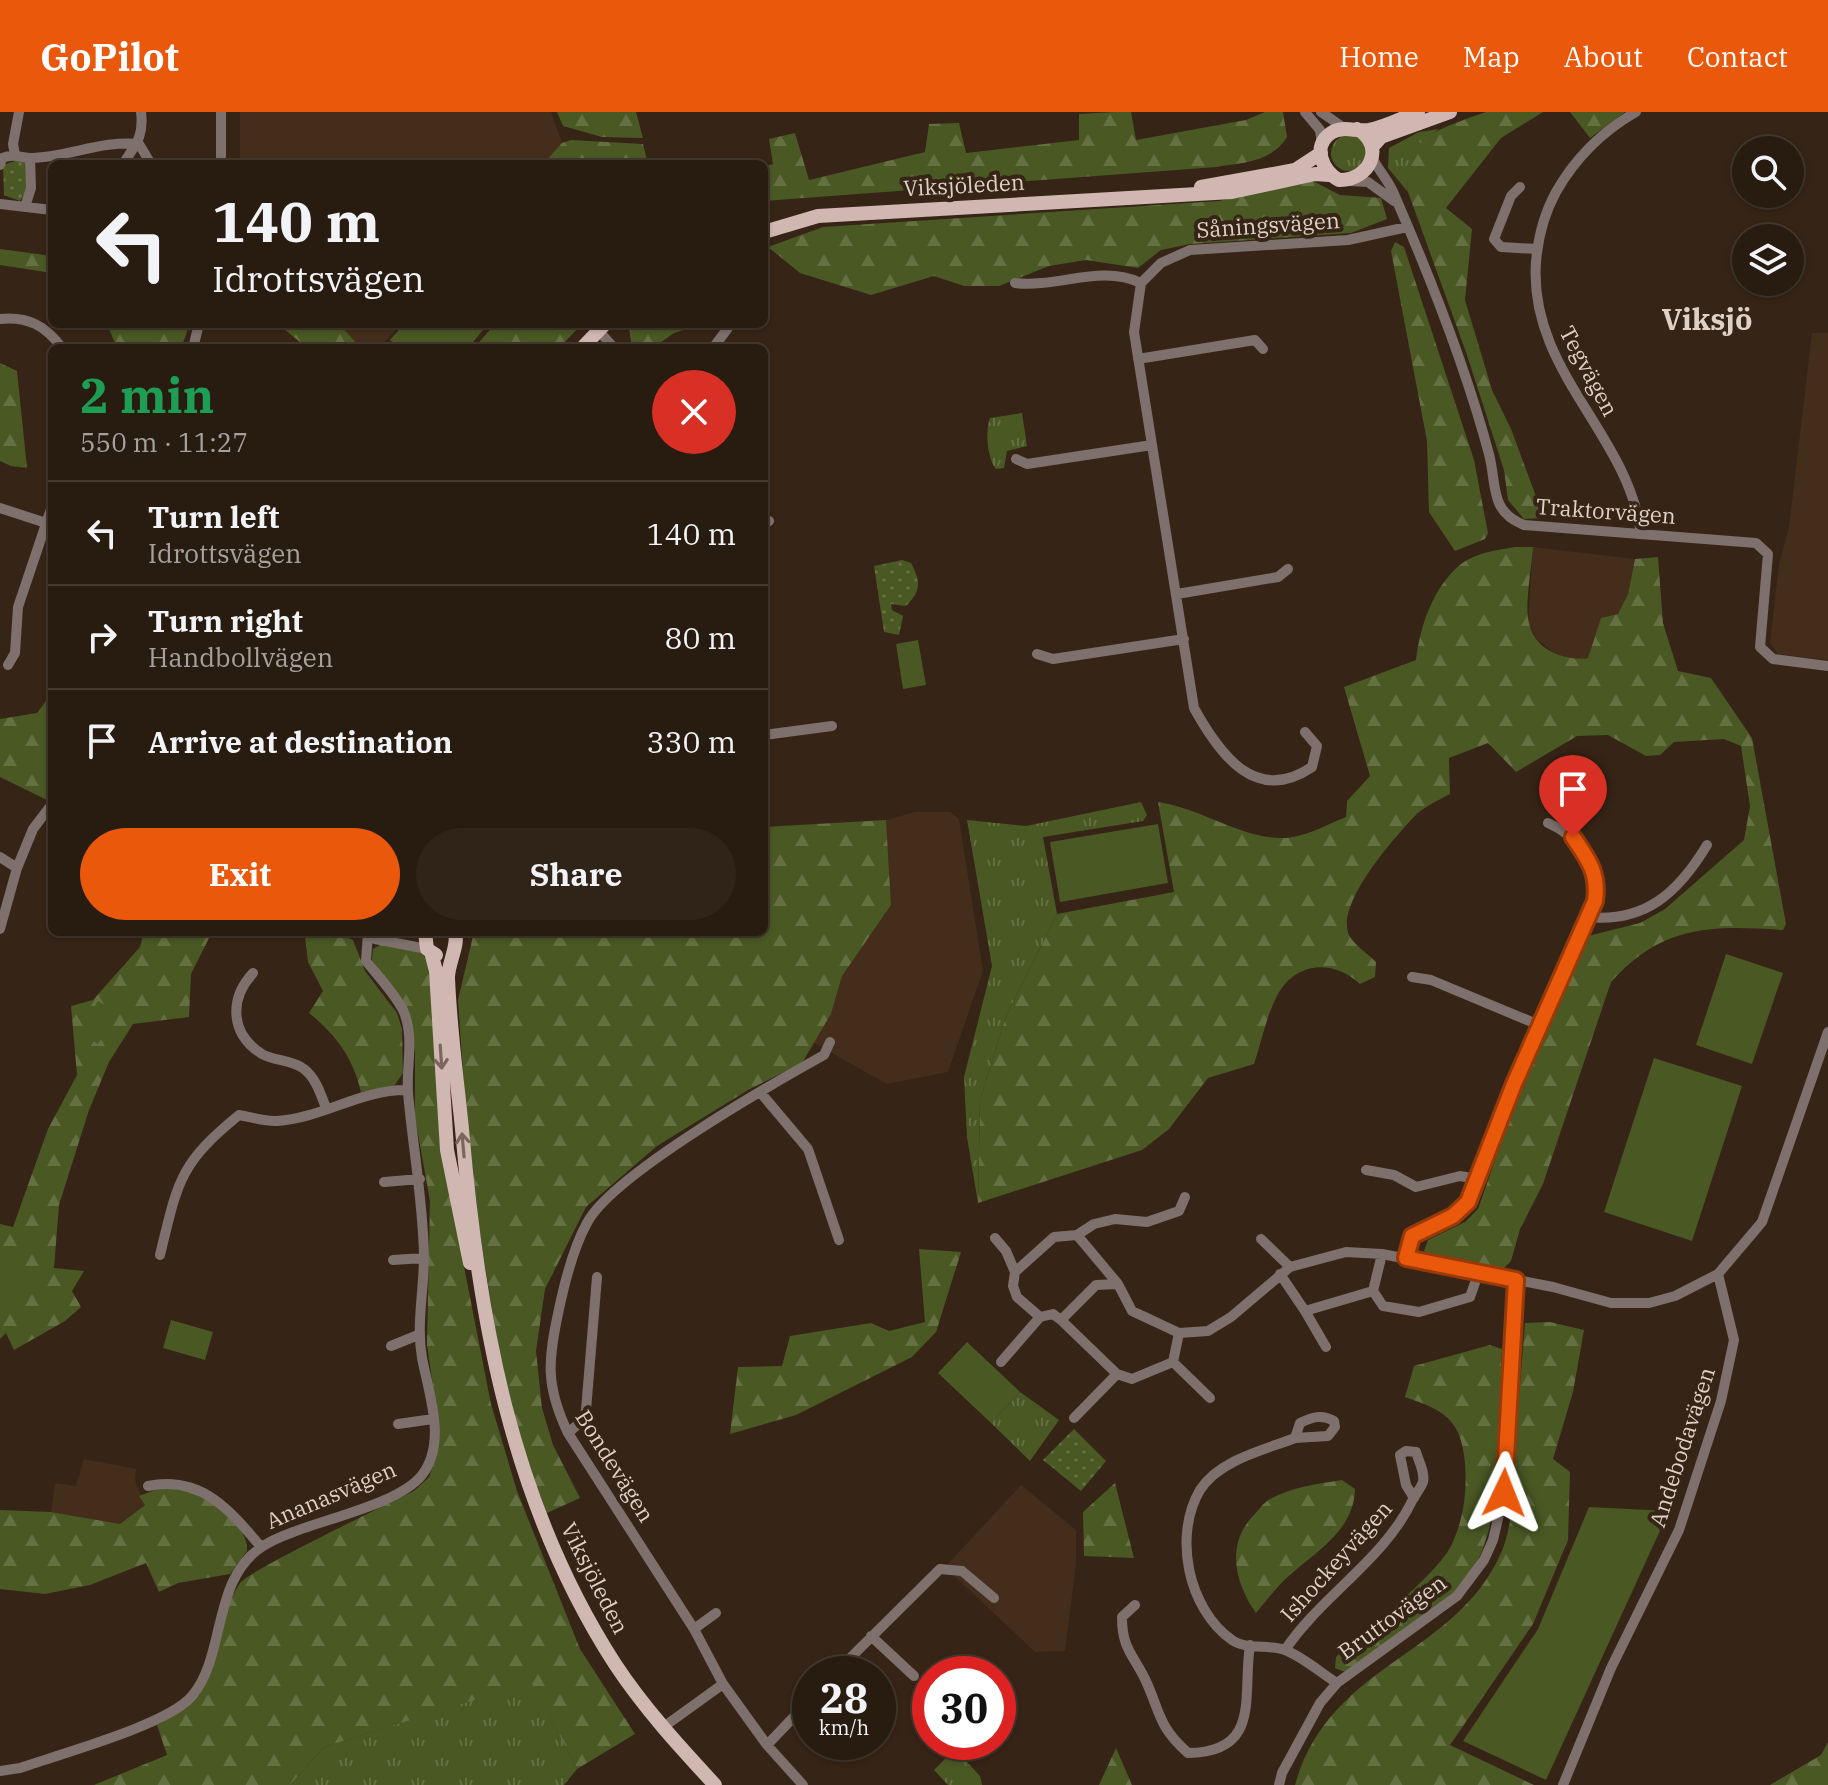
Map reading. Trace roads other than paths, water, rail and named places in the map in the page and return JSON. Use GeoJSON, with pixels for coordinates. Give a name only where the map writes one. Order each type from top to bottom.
{"type":"FeatureCollection","features":[{"type":"Feature","properties":{"kind":"main road"},"geometry":{"type":"LineString","coordinates":[[1418,112],[1369,130],[1350,129],[1330,133],[1322,149],[1329,175],[1350,181],[1362,175],[1381,137],[1450,112]]}},
{"type":"Feature","properties":{"kind":"main road"},"geometry":{"type":"LineString","coordinates":[[1350,129],[1369,139],[1372,152]]}},
{"type":"Feature","properties":{"kind":"main road","name":"Viksjöleden"},"geometry":{"type":"LineString","coordinates":[[1169,194],[1295,170],[1322,149]]}},
{"type":"Feature","properties":{"kind":"main road","name":"Viksjöleden"},"geometry":{"type":"LineString","coordinates":[[768,231],[818,216],[1232,192],[1315,174],[1329,175]]}},
{"type":"Feature","properties":{"kind":"main road"},"geometry":{"type":"LineString","coordinates":[[586,344],[601,328]]}},
{"type":"Feature","properties":{"kind":"main road","name":"Viksjöleden"},"geometry":{"type":"LineString","coordinates":[[426,936],[436,971],[447,1150],[507,1422],[546,1536],[614,1663],[662,1728],[715,1785]]}},
{"type":"Feature","properties":{"kind":"main road","name":"Viksjöleden"},"geometry":{"type":"LineString","coordinates":[[456,936],[448,975],[465,1170],[493,1360]]}},
{"type":"Feature","properties":{"kind":"main road"},"geometry":{"type":"LineString","coordinates":[[429,950],[441,955],[452,951]]}},
{"type":"Feature","properties":{"kind":"street"},"geometry":{"type":"LineString","coordinates":[[15,155],[13,144],[19,112]]}},
{"type":"Feature","properties":{"kind":"street"},"geometry":{"type":"LineString","coordinates":[[126,160],[139,144],[143,129],[141,112]]}},
{"type":"Feature","properties":{"kind":"street"},"geometry":{"type":"LineString","coordinates":[[221,112],[221,160]]}},
{"type":"Feature","properties":{"kind":"street"},"geometry":{"type":"LineString","coordinates":[[1305,112],[1320,130],[1322,149]]}},
{"type":"Feature","properties":{"kind":"street"},"geometry":{"type":"LineString","coordinates":[[1321,112],[1350,129]]}},
{"type":"Feature","properties":{"kind":"street","name":"Tegvägen"},"geometry":{"type":"LineString","coordinates":[[1636,112],[1602,134],[1567,173],[1547,208],[1537,249],[1537,301],[1549,345],[1635,496],[1641,534]]}},
{"type":"Feature","properties":{"kind":"street"},"geometry":{"type":"LineString","coordinates":[[0,165],[2,158],[15,155],[30,158],[111,143],[139,144]]}},
{"type":"Feature","properties":{"kind":"street"},"geometry":{"type":"LineString","coordinates":[[139,144],[149,160]]}},
{"type":"Feature","properties":{"kind":"street","name":"Traktorvägen"},"geometry":{"type":"LineString","coordinates":[[1372,152],[1407,227],[1489,454],[1499,507],[1508,518],[1524,525],[1756,543],[1765,548],[1768,566],[1760,647],[1773,659],[1828,666]]}},
{"type":"Feature","properties":{"kind":"street"},"geometry":{"type":"LineString","coordinates":[[25,207],[31,188],[30,158]]}},
{"type":"Feature","properties":{"kind":"street"},"geometry":{"type":"LineString","coordinates":[[1350,181],[1368,182],[1398,205]]}},
{"type":"Feature","properties":{"kind":"street"},"geometry":{"type":"LineString","coordinates":[[1520,187],[1511,196],[1494,239],[1501,247],[1537,249]]}},
{"type":"Feature","properties":{"kind":"street"},"geometry":{"type":"LineString","coordinates":[[0,204],[48,210]]}},
{"type":"Feature","properties":{"kind":"street","name":"Såningsvägen"},"geometry":{"type":"LineString","coordinates":[[1141,283],[1161,263],[1190,250],[1348,240],[1407,227]]}},
{"type":"Feature","properties":{"kind":"street"},"geometry":{"type":"LineString","coordinates":[[1015,283],[1034,285],[1115,273],[1141,283],[1134,332],[1194,708],[1206,730],[1246,775],[1269,782],[1293,780],[1312,767],[1317,746],[1305,732]]}},
{"type":"Feature","properties":{"kind":"street"},"geometry":{"type":"LineString","coordinates":[[0,319],[34,322],[47,330],[59,344]]}},
{"type":"Feature","properties":{"kind":"street"},"geometry":{"type":"LineString","coordinates":[[716,344],[728,328]]}},
{"type":"Feature","properties":{"kind":"street"},"geometry":{"type":"LineString","coordinates":[[1138,359],[1255,340],[1263,349]]}},
{"type":"Feature","properties":{"kind":"street"},"geometry":{"type":"LineString","coordinates":[[1016,459],[1027,464],[1152,445]]}},
{"type":"Feature","properties":{"kind":"street"},"geometry":{"type":"LineString","coordinates":[[0,508],[46,523]]}},
{"type":"Feature","properties":{"kind":"street"},"geometry":{"type":"LineString","coordinates":[[8,665],[15,653],[18,607],[48,517]]}},
{"type":"Feature","properties":{"kind":"street"},"geometry":{"type":"LineString","coordinates":[[1177,594],[1278,577],[1288,569]]}},
{"type":"Feature","properties":{"kind":"street"},"geometry":{"type":"LineString","coordinates":[[1037,654],[1053,659],[1184,639]]}},
{"type":"Feature","properties":{"kind":"street"},"geometry":{"type":"LineString","coordinates":[[768,734],[832,726]]}},
{"type":"Feature","properties":{"kind":"street"},"geometry":{"type":"LineString","coordinates":[[0,929],[17,868],[33,829],[48,809]]}},
{"type":"Feature","properties":{"kind":"street"},"geometry":{"type":"LineString","coordinates":[[1406,1258],[1412,1236],[1453,1216],[1468,1202],[1539,1025],[1595,901],[1598,883],[1593,866],[1573,837],[1548,823]]}},
{"type":"Feature","properties":{"kind":"street"},"geometry":{"type":"LineString","coordinates":[[1587,917],[1610,920],[1645,911],[1662,899],[1697,861],[1707,845]]}},
{"type":"Feature","properties":{"kind":"street"},"geometry":{"type":"LineString","coordinates":[[0,857],[17,868]]}},
{"type":"Feature","properties":{"kind":"street","name":"Ananasvägen"},"geometry":{"type":"LineString","coordinates":[[0,1771],[20,1768],[159,1718],[190,1699],[209,1671],[220,1615],[240,1571],[261,1547],[400,1491],[421,1476],[435,1451],[433,1419],[418,1335],[424,1258],[420,1179],[408,1090],[410,1051],[403,1010],[366,961],[368,936]]}},
{"type":"Feature","properties":{"kind":"street"},"geometry":{"type":"LineString","coordinates":[[372,936],[429,950]]}},
{"type":"Feature","properties":{"kind":"street"},"geometry":{"type":"LineString","coordinates":[[253,973],[235,1002],[236,1020],[242,1034],[263,1054],[303,1068],[318,1087],[326,1108]]}},
{"type":"Feature","properties":{"kind":"street"},"geometry":{"type":"LineString","coordinates":[[1412,977],[1431,980],[1539,1025]]}},
{"type":"Feature","properties":{"kind":"street"},"geometry":{"type":"LineString","coordinates":[[1077,1235],[1118,1284],[1132,1311],[1179,1333],[1208,1331],[1231,1317],[1290,1267],[1346,1252],[1406,1258],[1595,1300],[1625,1304],[1675,1296],[1718,1274],[1762,1222],[1828,1032]]}},
{"type":"Feature","properties":{"kind":"street","name":"Bondevägen"},"geometry":{"type":"LineString","coordinates":[[803,1785],[767,1745],[723,1684],[694,1629],[568,1433],[555,1406],[548,1359],[564,1286],[587,1221],[625,1181],[760,1092],[824,1055],[830,1042]]}},
{"type":"Feature","properties":{"kind":"street"},"geometry":{"type":"LineString","coordinates":[[160,1255],[174,1197],[190,1161],[204,1144],[239,1115],[275,1121],[387,1090],[408,1090]]}},
{"type":"Feature","properties":{"kind":"street"},"geometry":{"type":"LineString","coordinates":[[760,1092],[808,1149],[839,1240]]}},
{"type":"Feature","properties":{"kind":"street"},"geometry":{"type":"LineString","coordinates":[[1366,1170],[1394,1175],[1416,1187],[1460,1176],[1477,1179]]}},
{"type":"Feature","properties":{"kind":"street"},"geometry":{"type":"LineString","coordinates":[[384,1182],[420,1179]]}},
{"type":"Feature","properties":{"kind":"street"},"geometry":{"type":"LineString","coordinates":[[1015,1272],[1054,1237],[1077,1235],[1094,1224],[1115,1219],[1147,1222],[1179,1211],[1185,1197]]}},
{"type":"Feature","properties":{"kind":"street"},"geometry":{"type":"LineString","coordinates":[[995,1238],[1006,1251],[1015,1272],[1013,1286],[1017,1297],[1040,1317]]}},
{"type":"Feature","properties":{"kind":"street"},"geometry":{"type":"LineString","coordinates":[[1261,1239],[1290,1267]]}},
{"type":"Feature","properties":{"kind":"street"},"geometry":{"type":"LineString","coordinates":[[1382,1254],[1373,1291],[1383,1306],[1419,1312],[1470,1297],[1478,1274]]}},
{"type":"Feature","properties":{"kind":"street"},"geometry":{"type":"LineString","coordinates":[[393,1260],[424,1258]]}},
{"type":"Feature","properties":{"kind":"street"},"geometry":{"type":"LineString","coordinates":[[1280,1274],[1326,1347]]}},
{"type":"Feature","properties":{"kind":"street","name":"Andebodavägen"},"geometry":{"type":"LineString","coordinates":[[1563,1785],[1611,1668],[1679,1530],[1721,1401],[1734,1340],[1718,1274]]}},
{"type":"Feature","properties":{"kind":"street"},"geometry":{"type":"LineString","coordinates":[[568,1433],[583,1420],[586,1410],[597,1277]]}},
{"type":"Feature","properties":{"kind":"street","name":"Bruttovägen"},"geometry":{"type":"LineString","coordinates":[[1279,1785],[1282,1773],[1320,1703],[1337,1683],[1457,1596],[1473,1579],[1493,1540],[1504,1493],[1516,1280]]}},
{"type":"Feature","properties":{"kind":"street"},"geometry":{"type":"LineString","coordinates":[[1061,1320],[1096,1285],[1118,1284]]}},
{"type":"Feature","properties":{"kind":"street"},"geometry":{"type":"LineString","coordinates":[[1305,1311],[1373,1291]]}},
{"type":"Feature","properties":{"kind":"street"},"geometry":{"type":"LineString","coordinates":[[1001,1362],[1040,1317],[1053,1314],[1117,1374],[1132,1379],[1173,1362]]}},
{"type":"Feature","properties":{"kind":"street"},"geometry":{"type":"LineString","coordinates":[[1173,1362],[1179,1333]]}},
{"type":"Feature","properties":{"kind":"street"},"geometry":{"type":"LineString","coordinates":[[391,1346],[418,1335]]}},
{"type":"Feature","properties":{"kind":"street"},"geometry":{"type":"LineString","coordinates":[[1173,1362],[1210,1398]]}},
{"type":"Feature","properties":{"kind":"street"},"geometry":{"type":"LineString","coordinates":[[1074,1418],[1117,1374]]}},
{"type":"Feature","properties":{"kind":"street"},"geometry":{"type":"LineString","coordinates":[[398,1424],[433,1419]]}},
{"type":"Feature","properties":{"kind":"street"},"geometry":{"type":"LineString","coordinates":[[1295,1438],[1234,1461],[1201,1489],[1187,1530],[1190,1578],[1209,1617],[1233,1641],[1285,1650],[1337,1683]]}},
{"type":"Feature","properties":{"kind":"street"},"geometry":{"type":"LineString","coordinates":[[148,1486],[193,1485],[227,1507],[261,1547]]}},
{"type":"Feature","properties":{"kind":"street","name":"Ishockeyvägen"},"geometry":{"type":"LineString","coordinates":[[1285,1650],[1303,1623],[1394,1534],[1414,1498]]}},
{"type":"Feature","properties":{"kind":"street"},"geometry":{"type":"LineString","coordinates":[[852,1656],[940,1569],[962,1571],[994,1598]]}},
{"type":"Feature","properties":{"kind":"street"},"geometry":{"type":"LineString","coordinates":[[1135,1605],[1122,1617],[1122,1639],[1143,1676],[1158,1719],[1188,1753],[1213,1752],[1231,1740],[1244,1725],[1250,1645]]}},
{"type":"Feature","properties":{"kind":"street"},"geometry":{"type":"LineString","coordinates":[[694,1629],[716,1613]]}},
{"type":"Feature","properties":{"kind":"street"},"geometry":{"type":"LineString","coordinates":[[871,1636],[912,1674]]}},
{"type":"Feature","properties":{"kind":"street"},"geometry":{"type":"LineString","coordinates":[[662,1728],[723,1684]]}},
{"type":"Feature","properties":{"kind":"street"},"geometry":{"type":"LineString","coordinates":[[767,1745],[792,1719]]}},
{"type":"Feature","properties":{"kind":"district","name":"Viksjö"},"geometry":{"type":"Point","coordinates":[1707,320]}}]}
